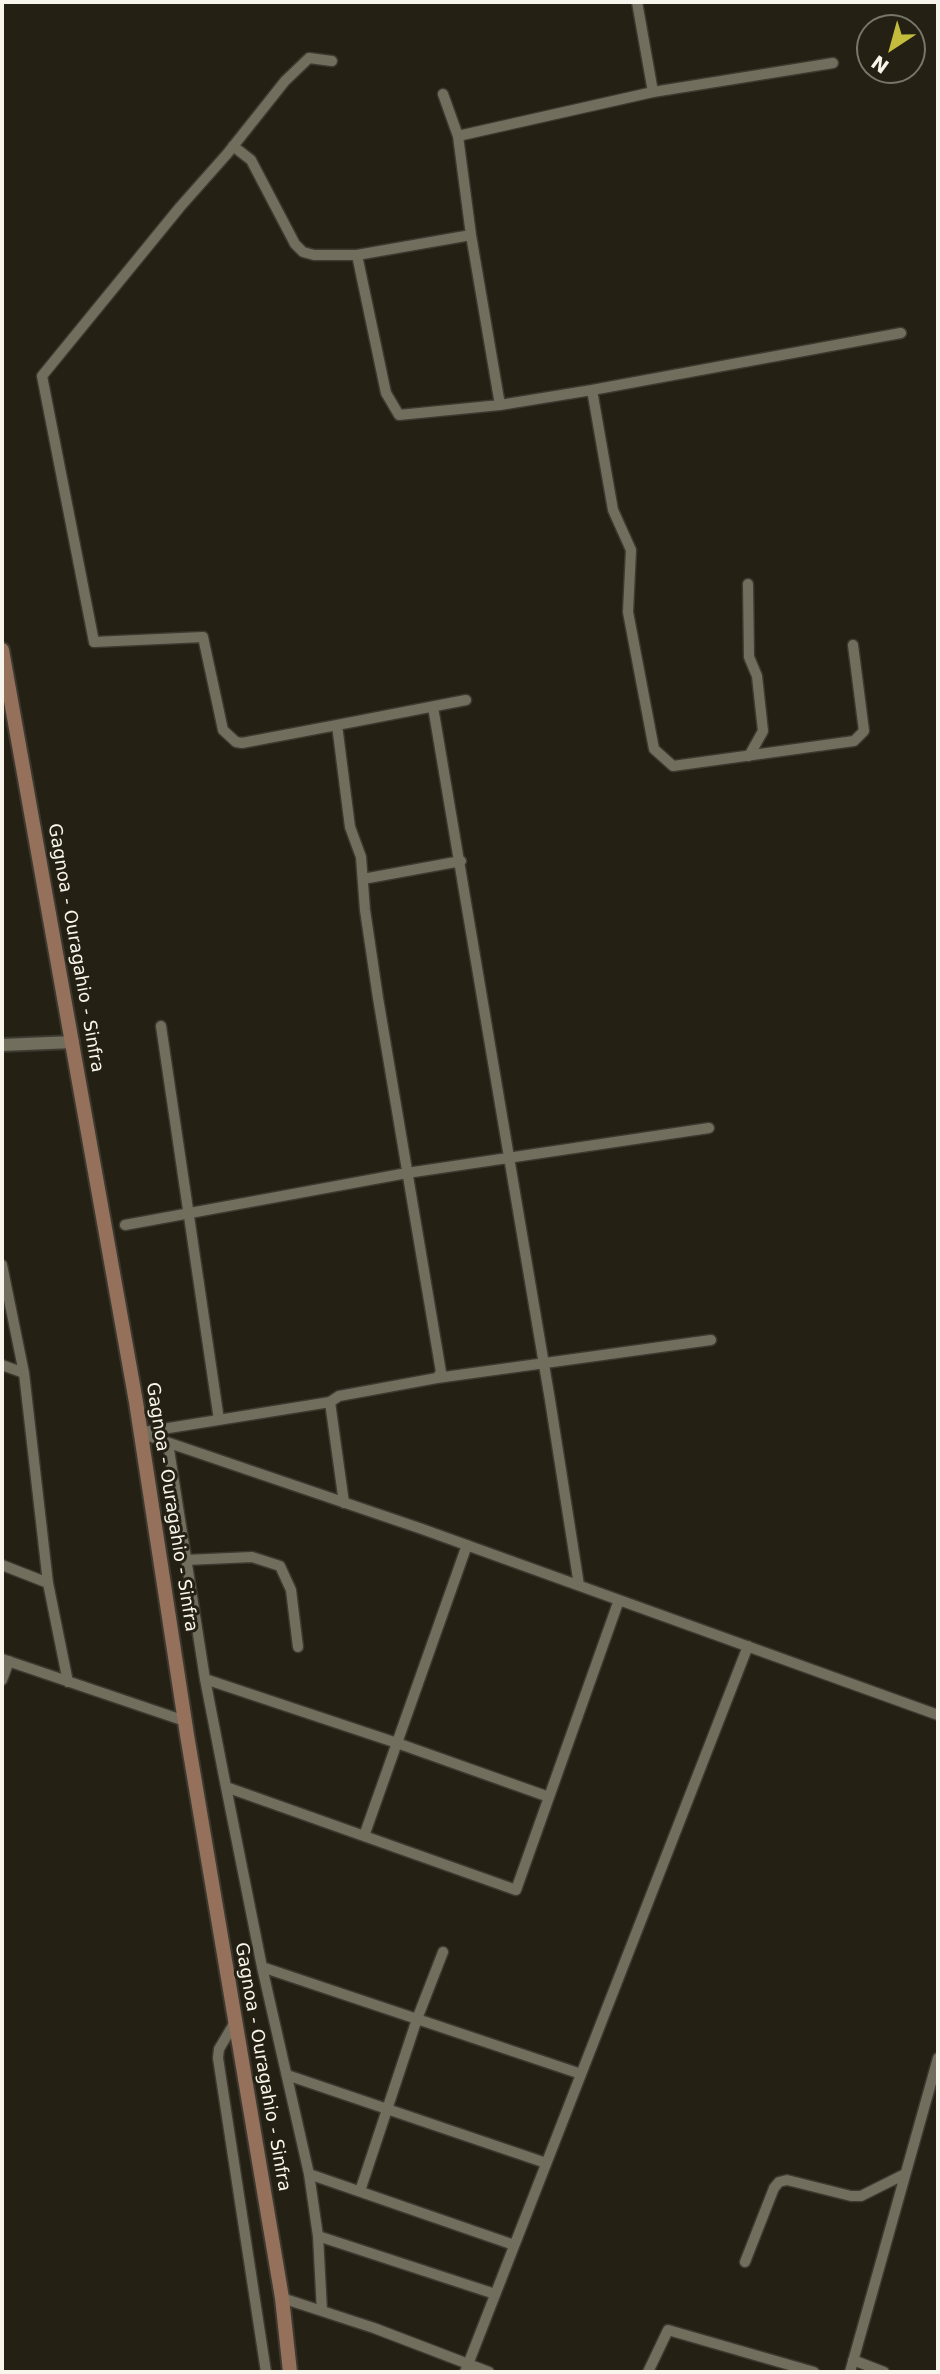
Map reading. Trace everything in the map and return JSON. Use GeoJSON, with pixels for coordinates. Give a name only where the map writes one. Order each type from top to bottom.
{"type":"FeatureCollection","features":[{"type":"Feature","properties":{"kind":"main road","name":"Gagnoa - Ouragahio - Sinfra"},"geometry":{"type":"LineString","coordinates":[[2,650],[140,1433],[185,1721],[282,2298],[290,2372]]}},
{"type":"Feature","properties":{"kind":"street"},"geometry":{"type":"LineString","coordinates":[[637,2],[653,92]]}},
{"type":"Feature","properties":{"kind":"street"},"geometry":{"type":"LineString","coordinates":[[332,61],[309,58],[285,80],[42,376],[94,642],[203,637],[223,730],[236,742],[242,743],[466,700]]}},
{"type":"Feature","properties":{"kind":"street"},"geometry":{"type":"LineString","coordinates":[[458,136],[653,92],[833,63]]}},
{"type":"Feature","properties":{"kind":"street"},"geometry":{"type":"LineString","coordinates":[[443,94],[458,136],[471,235],[500,405]]}},
{"type":"Feature","properties":{"kind":"street"},"geometry":{"type":"LineString","coordinates":[[233,146],[251,160],[295,244],[303,252],[314,255],[357,255],[471,235]]}},
{"type":"Feature","properties":{"kind":"street"},"geometry":{"type":"LineString","coordinates":[[357,255],[386,393],[399,415],[500,405],[592,390],[901,333]]}},
{"type":"Feature","properties":{"kind":"street"},"geometry":{"type":"LineString","coordinates":[[592,390],[613,510],[631,550],[628,612],[653,749],[673,766],[853,741],[864,731],[853,645]]}},
{"type":"Feature","properties":{"kind":"street"},"geometry":{"type":"LineString","coordinates":[[748,584],[749,657],[757,676],[763,731],[749,755]]}},
{"type":"Feature","properties":{"kind":"street"},"geometry":{"type":"LineString","coordinates":[[433,707],[461,861],[579,1586]]}},
{"type":"Feature","properties":{"kind":"street"},"geometry":{"type":"LineString","coordinates":[[337,725],[350,827],[361,858],[376,985],[441,1372],[437,1378]]}},
{"type":"Feature","properties":{"kind":"street"},"geometry":{"type":"LineString","coordinates":[[362,879],[461,861]]}},
{"type":"Feature","properties":{"kind":"street"},"geometry":{"type":"LineString","coordinates":[[161,1026],[219,1420]]}},
{"type":"Feature","properties":{"kind":"street"},"geometry":{"type":"LineString","coordinates":[[2,1045],[73,1042]]}},
{"type":"Feature","properties":{"kind":"street"},"geometry":{"type":"LineString","coordinates":[[125,1225],[407,1173],[709,1128]]}},
{"type":"Feature","properties":{"kind":"street"},"geometry":{"type":"LineString","coordinates":[[2,1265],[24,1373],[48,1583],[68,1682]]}},
{"type":"Feature","properties":{"kind":"street"},"geometry":{"type":"LineString","coordinates":[[140,1433],[330,1402],[339,1396],[437,1378],[712,1340]]}},
{"type":"Feature","properties":{"kind":"street"},"geometry":{"type":"LineString","coordinates":[[2,1365],[24,1373]]}},
{"type":"Feature","properties":{"kind":"street"},"geometry":{"type":"LineString","coordinates":[[330,1402],[344,1503]]}},
{"type":"Feature","properties":{"kind":"street"},"geometry":{"type":"LineString","coordinates":[[140,1433],[467,1545],[938,1715]]}},
{"type":"Feature","properties":{"kind":"street"},"geometry":{"type":"LineString","coordinates":[[169,1443],[205,1679],[262,1967],[309,2174],[318,2236],[322,2311]]}},
{"type":"Feature","properties":{"kind":"street"},"geometry":{"type":"LineString","coordinates":[[364,1836],[467,1545]]}},
{"type":"Feature","properties":{"kind":"street"},"geometry":{"type":"LineString","coordinates":[[186,1560],[253,1557],[281,1566],[291,1590],[298,1647]]}},
{"type":"Feature","properties":{"kind":"street"},"geometry":{"type":"LineString","coordinates":[[2,1565],[48,1583]]}},
{"type":"Feature","properties":{"kind":"street"},"geometry":{"type":"LineString","coordinates":[[226,1787],[516,1890],[619,1600]]}},
{"type":"Feature","properties":{"kind":"street"},"geometry":{"type":"LineString","coordinates":[[466,2368],[748,1646]]}},
{"type":"Feature","properties":{"kind":"street"},"geometry":{"type":"LineString","coordinates":[[2,1680],[6,1660],[185,1721]]}},
{"type":"Feature","properties":{"kind":"street"},"geometry":{"type":"LineString","coordinates":[[205,1679],[548,1797]]}},
{"type":"Feature","properties":{"kind":"street"},"geometry":{"type":"LineString","coordinates":[[359,2192],[417,2019],[443,1952]]}},
{"type":"Feature","properties":{"kind":"street"},"geometry":{"type":"LineString","coordinates":[[262,1967],[581,2074]]}},
{"type":"Feature","properties":{"kind":"street"},"geometry":{"type":"LineString","coordinates":[[235,2022],[219,2049],[218,2058],[266,2372]]}},
{"type":"Feature","properties":{"kind":"street"},"geometry":{"type":"LineString","coordinates":[[850,2372],[938,2058]]}},
{"type":"Feature","properties":{"kind":"street"},"geometry":{"type":"LineString","coordinates":[[287,2075],[546,2163]]}},
{"type":"Feature","properties":{"kind":"street"},"geometry":{"type":"LineString","coordinates":[[309,2174],[514,2245]]}},
{"type":"Feature","properties":{"kind":"street"},"geometry":{"type":"LineString","coordinates":[[746,2262],[774,2188],[779,2182],[787,2180],[851,2196],[861,2196],[905,2174]]}},
{"type":"Feature","properties":{"kind":"street"},"geometry":{"type":"LineString","coordinates":[[318,2236],[495,2294]]}},
{"type":"Feature","properties":{"kind":"street"},"geometry":{"type":"LineString","coordinates":[[282,2298],[374,2328],[466,2368],[489,2372]]}},
{"type":"Feature","properties":{"kind":"street"},"geometry":{"type":"LineString","coordinates":[[648,2372],[668,2330],[814,2372]]}},
{"type":"Feature","properties":{"kind":"street"},"geometry":{"type":"LineString","coordinates":[[853,2360],[884,2372]]}}]}
